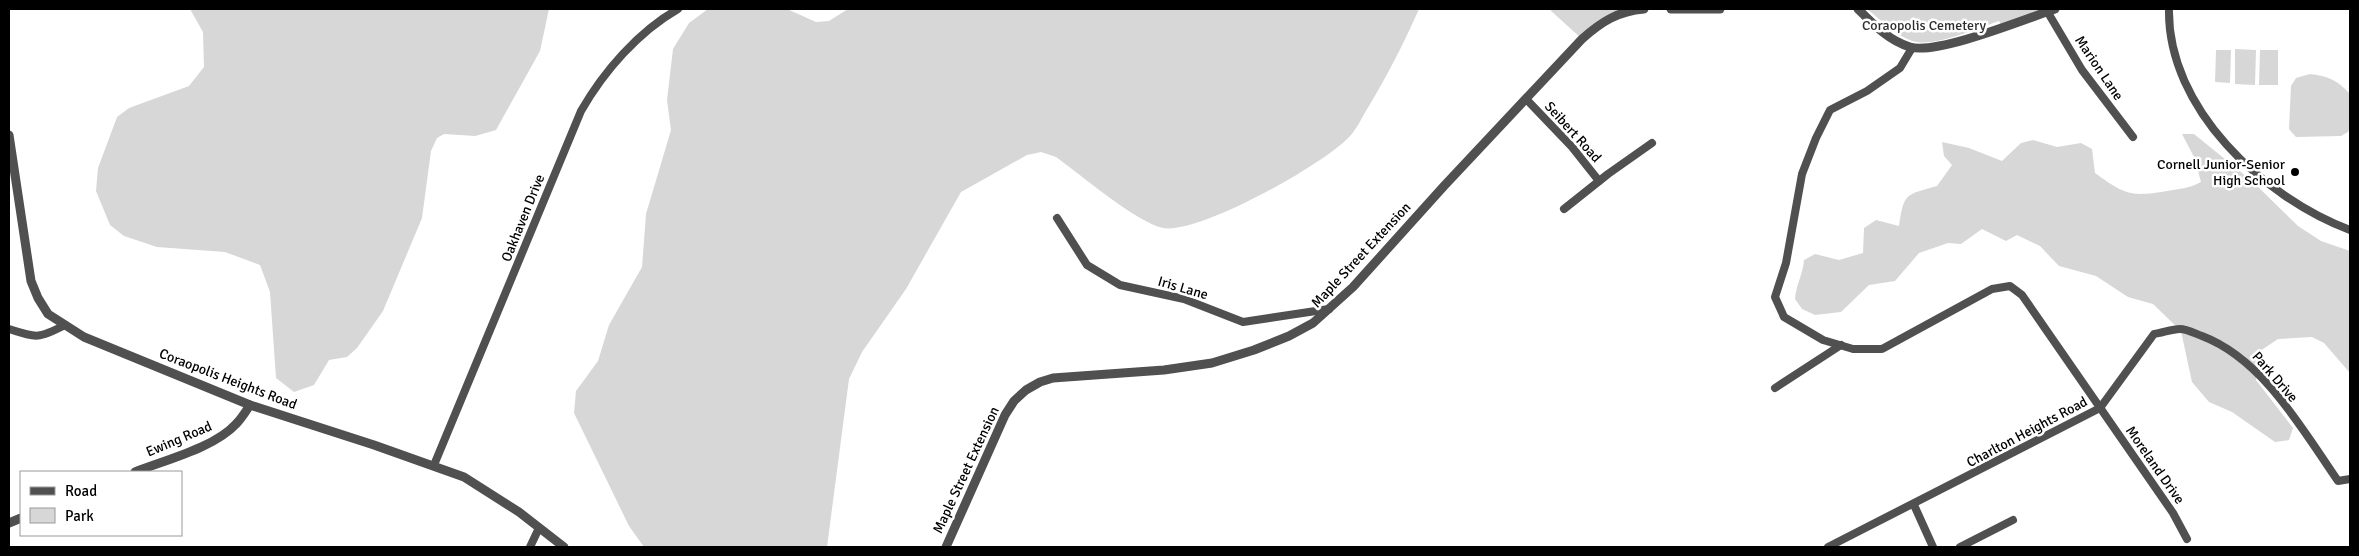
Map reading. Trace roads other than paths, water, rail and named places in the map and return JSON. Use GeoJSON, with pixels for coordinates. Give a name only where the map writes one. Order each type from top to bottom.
{"type":"FeatureCollection","features":[{"type":"Feature","properties":{"kind":"street","name":"Oakhaven Drive"},"geometry":{"type":"LineString","coordinates":[[434,466],[581,111],[596,87],[629,48],[678,9]]}},
{"type":"Feature","properties":{"kind":"street","name":"Maple Street Extension"},"geometry":{"type":"LineString","coordinates":[[946,547],[1005,415],[1014,401],[1026,390],[1040,382],[1065,376],[1164,370],[1227,359],[1302,330],[1331,308],[1448,181],[1598,25],[1618,14],[1644,9]]}},
{"type":"Feature","properties":{"kind":"street"},"geometry":{"type":"LineString","coordinates":[[1671,9],[1720,9]]}},
{"type":"Feature","properties":{"kind":"street"},"geometry":{"type":"LineString","coordinates":[[1858,9],[1887,35],[1912,48],[1929,48],[1948,44],[2051,10]]}},
{"type":"Feature","properties":{"kind":"street"},"geometry":{"type":"LineString","coordinates":[[2168,9],[2171,35],[2180,73],[2188,90],[2223,140],[2267,183],[2290,201],[2312,214],[2350,230]]}},
{"type":"Feature","properties":{"kind":"street","name":"Marion Lane"},"geometry":{"type":"LineString","coordinates":[[2051,10],[2082,70],[2133,138]]}},
{"type":"Feature","properties":{"kind":"street","name":"Charlton Heights Road"},"geometry":{"type":"LineString","coordinates":[[1828,547],[1914,505],[2100,408],[2022,295],[2010,286],[1992,289],[1882,349],[1853,348],[1823,340],[1784,317],[1775,297],[1786,263],[1802,174],[1816,138],[1830,110],[1867,91],[1900,68],[1912,48]]}},
{"type":"Feature","properties":{"kind":"street","name":"Seibert Road"},"geometry":{"type":"LineString","coordinates":[[1527,100],[1572,147],[1599,181]]}},
{"type":"Feature","properties":{"kind":"street","name":"Coraopolis Heights Road"},"geometry":{"type":"LineString","coordinates":[[9,135],[31,281],[38,298],[48,314],[65,326],[122,353],[250,405],[464,477],[493,494],[564,547]]}},
{"type":"Feature","properties":{"kind":"street","name":"Seibert Road"},"geometry":{"type":"LineString","coordinates":[[1564,209],[1652,143]]}},
{"type":"Feature","properties":{"kind":"street","name":"Iris Lane"},"geometry":{"type":"LineString","coordinates":[[1057,218],[1087,266],[1120,285],[1184,299],[1243,322],[1331,308]]}},
{"type":"Feature","properties":{"kind":"street"},"geometry":{"type":"LineString","coordinates":[[9,329],[35,337],[43,336],[65,326]]}},
{"type":"Feature","properties":{"kind":"street","name":"Park Drive"},"geometry":{"type":"LineString","coordinates":[[2100,408],[2154,334],[2182,329],[2210,339],[2240,356],[2262,378],[2303,431],[2338,481],[2350,479]]}},
{"type":"Feature","properties":{"kind":"street"},"geometry":{"type":"LineString","coordinates":[[1775,388],[1841,345]]}},
{"type":"Feature","properties":{"kind":"street","name":"Ewing Road"},"geometry":{"type":"LineString","coordinates":[[138,471],[210,442],[224,434],[236,424],[250,405]]}},
{"type":"Feature","properties":{"kind":"street","name":"Moreland Drive"},"geometry":{"type":"LineString","coordinates":[[2100,408],[2173,513],[2187,538]]}},
{"type":"Feature","properties":{"kind":"street"},"geometry":{"type":"LineString","coordinates":[[1914,505],[1933,547]]}},
{"type":"Feature","properties":{"kind":"street"},"geometry":{"type":"LineString","coordinates":[[1960,547],[2013,520]]}},
{"type":"Feature","properties":{"kind":"street"},"geometry":{"type":"LineString","coordinates":[[530,547],[540,528]]}},
{"type":"Feature","properties":{"kind":"place","name":"Cornell Junior-Senior High School"},"geometry":{"type":"Point","coordinates":[2295,172]}},
{"type":"Feature","properties":{"kind":"park label","name":"Coraopolis Cemetery"},"geometry":{"type":"Point","coordinates":[1924,25]}}]}
